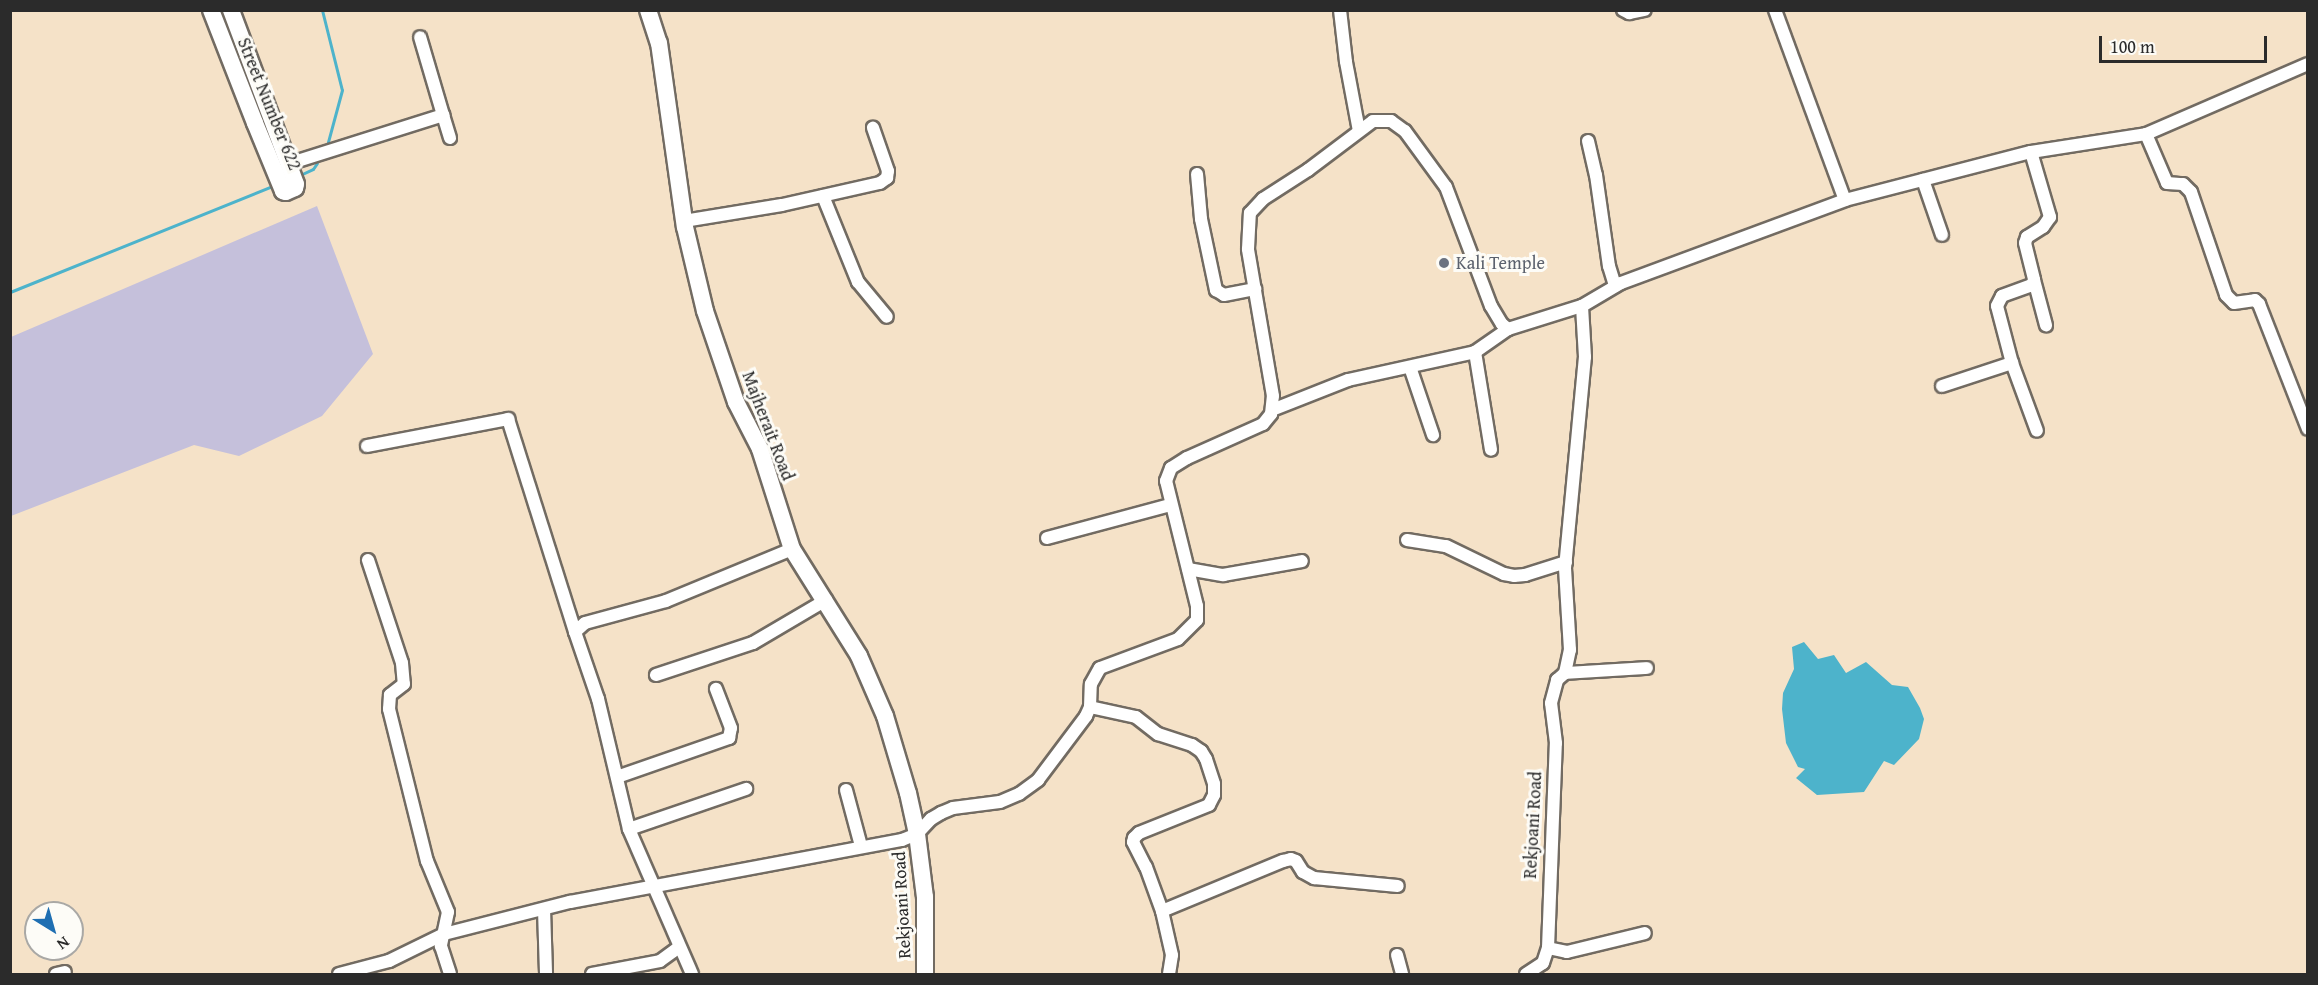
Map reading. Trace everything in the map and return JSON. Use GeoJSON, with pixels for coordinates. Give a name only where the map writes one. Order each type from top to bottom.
{"type":"FeatureCollection","features":[{"type":"Feature","properties":{"kind":"street","name":"Street Number 622"},"geometry":{"type":"LineString","coordinates":[[211,10],[284,192],[296,186],[231,10]]}},
{"type":"Feature","properties":{"kind":"street","name":"Majherait Road"},"geometry":{"type":"LineString","coordinates":[[648,10],[659,42],[684,221],[705,311],[736,402],[760,449],[792,549],[859,656],[885,716],[917,834]]}},
{"type":"Feature","properties":{"kind":"street"},"geometry":{"type":"LineString","coordinates":[[1340,10],[1346,62],[1359,131]]}},
{"type":"Feature","properties":{"kind":"street"},"geometry":{"type":"LineString","coordinates":[[1623,10],[1629,13],[1645,10]]}},
{"type":"Feature","properties":{"kind":"street"},"geometry":{"type":"LineString","coordinates":[[1775,10],[1845,200]]}},
{"type":"Feature","properties":{"kind":"street"},"geometry":{"type":"LineString","coordinates":[[420,37],[450,138]]}},
{"type":"Feature","properties":{"kind":"street"},"geometry":{"type":"LineString","coordinates":[[1272,410],[1348,380],[1475,352],[1508,329],[1582,306],[1615,286],[1845,200],[2031,152],[2146,134],[2307,64]]}},
{"type":"Feature","properties":{"kind":"street"},"geometry":{"type":"LineString","coordinates":[[237,77],[254,70]]}},
{"type":"Feature","properties":{"kind":"street"},"geometry":{"type":"LineString","coordinates":[[288,164],[351,142],[443,115]]}},
{"type":"Feature","properties":{"kind":"street"},"geometry":{"type":"LineString","coordinates":[[339,975],[389,961],[444,934],[544,909],[653,886],[886,843],[917,834],[931,819],[941,813],[954,808],[1000,802],[1019,794],[1038,780],[1090,707],[1091,684],[1100,668],[1166,645],[1191,630],[1197,620],[1197,606],[1166,481],[1171,468],[1263,424],[1272,410],[1273,396],[1248,249],[1248,230],[1254,206],[1373,121],[1391,121],[1416,144],[1446,187],[1491,306],[1502,324],[1508,329]]}},
{"type":"Feature","properties":{"kind":"street"},"geometry":{"type":"LineString","coordinates":[[684,221],[823,196],[880,183],[887,178],[888,171],[873,128]]}},
{"type":"Feature","properties":{"kind":"street"},"geometry":{"type":"LineString","coordinates":[[2146,134],[2167,183],[2183,184],[2191,192],[2226,295],[2234,303],[2255,300],[2259,304],[2307,429]]}},
{"type":"Feature","properties":{"kind":"street"},"geometry":{"type":"LineString","coordinates":[[1588,141],[1596,176],[1609,266],[1615,286]]}},
{"type":"Feature","properties":{"kind":"street"},"geometry":{"type":"LineString","coordinates":[[2031,152],[2050,217],[2043,227],[2027,237],[2025,243],[2046,325]]}},
{"type":"Feature","properties":{"kind":"street"},"geometry":{"type":"LineString","coordinates":[[1197,174],[1201,219],[1216,290],[1224,295],[1255,289]]}},
{"type":"Feature","properties":{"kind":"street"},"geometry":{"type":"LineString","coordinates":[[1923,180],[1942,235]]}},
{"type":"Feature","properties":{"kind":"street"},"geometry":{"type":"LineString","coordinates":[[823,196],[858,282],[887,317]]}},
{"type":"Feature","properties":{"kind":"street"},"geometry":{"type":"LineString","coordinates":[[2034,280],[2028,288],[2008,293],[1997,301],[2012,363],[2037,431]]}},
{"type":"Feature","properties":{"kind":"street","name":"Rekjoani Road"},"geometry":{"type":"LineString","coordinates":[[1548,948],[1551,812],[1556,743],[1551,703],[1557,680],[1565,673],[1570,650],[1566,562],[1585,357],[1582,306]]}},
{"type":"Feature","properties":{"kind":"street"},"geometry":{"type":"LineString","coordinates":[[1475,352],[1491,450]]}},
{"type":"Feature","properties":{"kind":"street"},"geometry":{"type":"LineString","coordinates":[[1942,386],[2012,363]]}},
{"type":"Feature","properties":{"kind":"street"},"geometry":{"type":"LineString","coordinates":[[1410,367],[1434,435]]}},
{"type":"Feature","properties":{"kind":"street"},"geometry":{"type":"LineString","coordinates":[[367,446],[508,419],[598,699],[629,829],[692,975]]}},
{"type":"Feature","properties":{"kind":"street"},"geometry":{"type":"LineString","coordinates":[[1047,538],[1170,504]]}},
{"type":"Feature","properties":{"kind":"street"},"geometry":{"type":"LineString","coordinates":[[1407,540],[1446,546],[1504,574],[1514,576],[1525,575],[1566,562]]}},
{"type":"Feature","properties":{"kind":"street"},"geometry":{"type":"LineString","coordinates":[[575,632],[585,624],[666,601],[792,549]]}},
{"type":"Feature","properties":{"kind":"street"},"geometry":{"type":"LineString","coordinates":[[368,560],[402,663],[404,684],[390,695],[389,709],[427,861],[448,912],[441,946],[450,975]]}},
{"type":"Feature","properties":{"kind":"street"},"geometry":{"type":"LineString","coordinates":[[1188,569],[1223,575],[1302,561]]}},
{"type":"Feature","properties":{"kind":"street"},"geometry":{"type":"LineString","coordinates":[[656,675],[753,643],[826,600]]}},
{"type":"Feature","properties":{"kind":"street"},"geometry":{"type":"LineString","coordinates":[[1565,673],[1647,668]]}},
{"type":"Feature","properties":{"kind":"street"},"geometry":{"type":"LineString","coordinates":[[617,777],[729,738],[731,728],[716,689]]}},
{"type":"Feature","properties":{"kind":"street"},"geometry":{"type":"LineString","coordinates":[[1090,707],[1136,717],[1164,737],[1192,745],[1201,751],[1206,759],[1214,784],[1214,795],[1209,806],[1139,833],[1133,842],[1146,867],[1162,911],[1172,955],[1169,975]]}},
{"type":"Feature","properties":{"kind":"street"},"geometry":{"type":"LineString","coordinates":[[629,829],[746,789]]}},
{"type":"Feature","properties":{"kind":"street"},"geometry":{"type":"LineString","coordinates":[[846,790],[861,846]]}},
{"type":"Feature","properties":{"kind":"street","name":"Rekjoani Road"},"geometry":{"type":"LineString","coordinates":[[917,834],[925,897],[925,975]]}},
{"type":"Feature","properties":{"kind":"street"},"geometry":{"type":"LineString","coordinates":[[1162,911],[1291,859],[1314,878],[1398,886]]}},
{"type":"Feature","properties":{"kind":"street"},"geometry":{"type":"LineString","coordinates":[[544,909],[546,975]]}},
{"type":"Feature","properties":{"kind":"street"},"geometry":{"type":"LineString","coordinates":[[1526,975],[1543,963],[1548,948],[1567,952],[1645,933]]}},
{"type":"Feature","properties":{"kind":"street"},"geometry":{"type":"LineString","coordinates":[[592,975],[660,961],[680,947]]}},
{"type":"Feature","properties":{"kind":"street"},"geometry":{"type":"LineString","coordinates":[[1397,955],[1402,975]]}},
{"type":"Feature","properties":{"kind":"shaded area"},"geometry":{"type":"Polygon","coordinates":[[[317,206],[373,354],[322,416],[239,456],[194,445],[11,516],[11,337],[317,206]]]}},
{"type":"Feature","properties":{"kind":"water"},"geometry":{"type":"Polygon","coordinates":[[[1804,642],[1818,659],[1834,655],[1846,673],[1866,662],[1892,685],[1908,687],[1920,708],[1924,719],[1919,739],[1894,765],[1884,761],[1864,792],[1817,795],[1796,778],[1805,769],[1798,767],[1786,743],[1782,709],[1783,693],[1794,669],[1792,647],[1804,642]]]}},
{"type":"Feature","properties":{"kind":"waterway"},"geometry":{"type":"LineString","coordinates":[[322,10],[342,90],[328,142]]}},
{"type":"Feature","properties":{"kind":"waterway"},"geometry":{"type":"LineString","coordinates":[[300,175],[313,169],[317,163]]}},
{"type":"Feature","properties":{"kind":"waterway"},"geometry":{"type":"LineString","coordinates":[[10,292],[273,186]]}},
{"type":"Feature","properties":{"kind":"place","name":"Kali Temple"},"geometry":{"type":"Point","coordinates":[1444,263]}}]}
